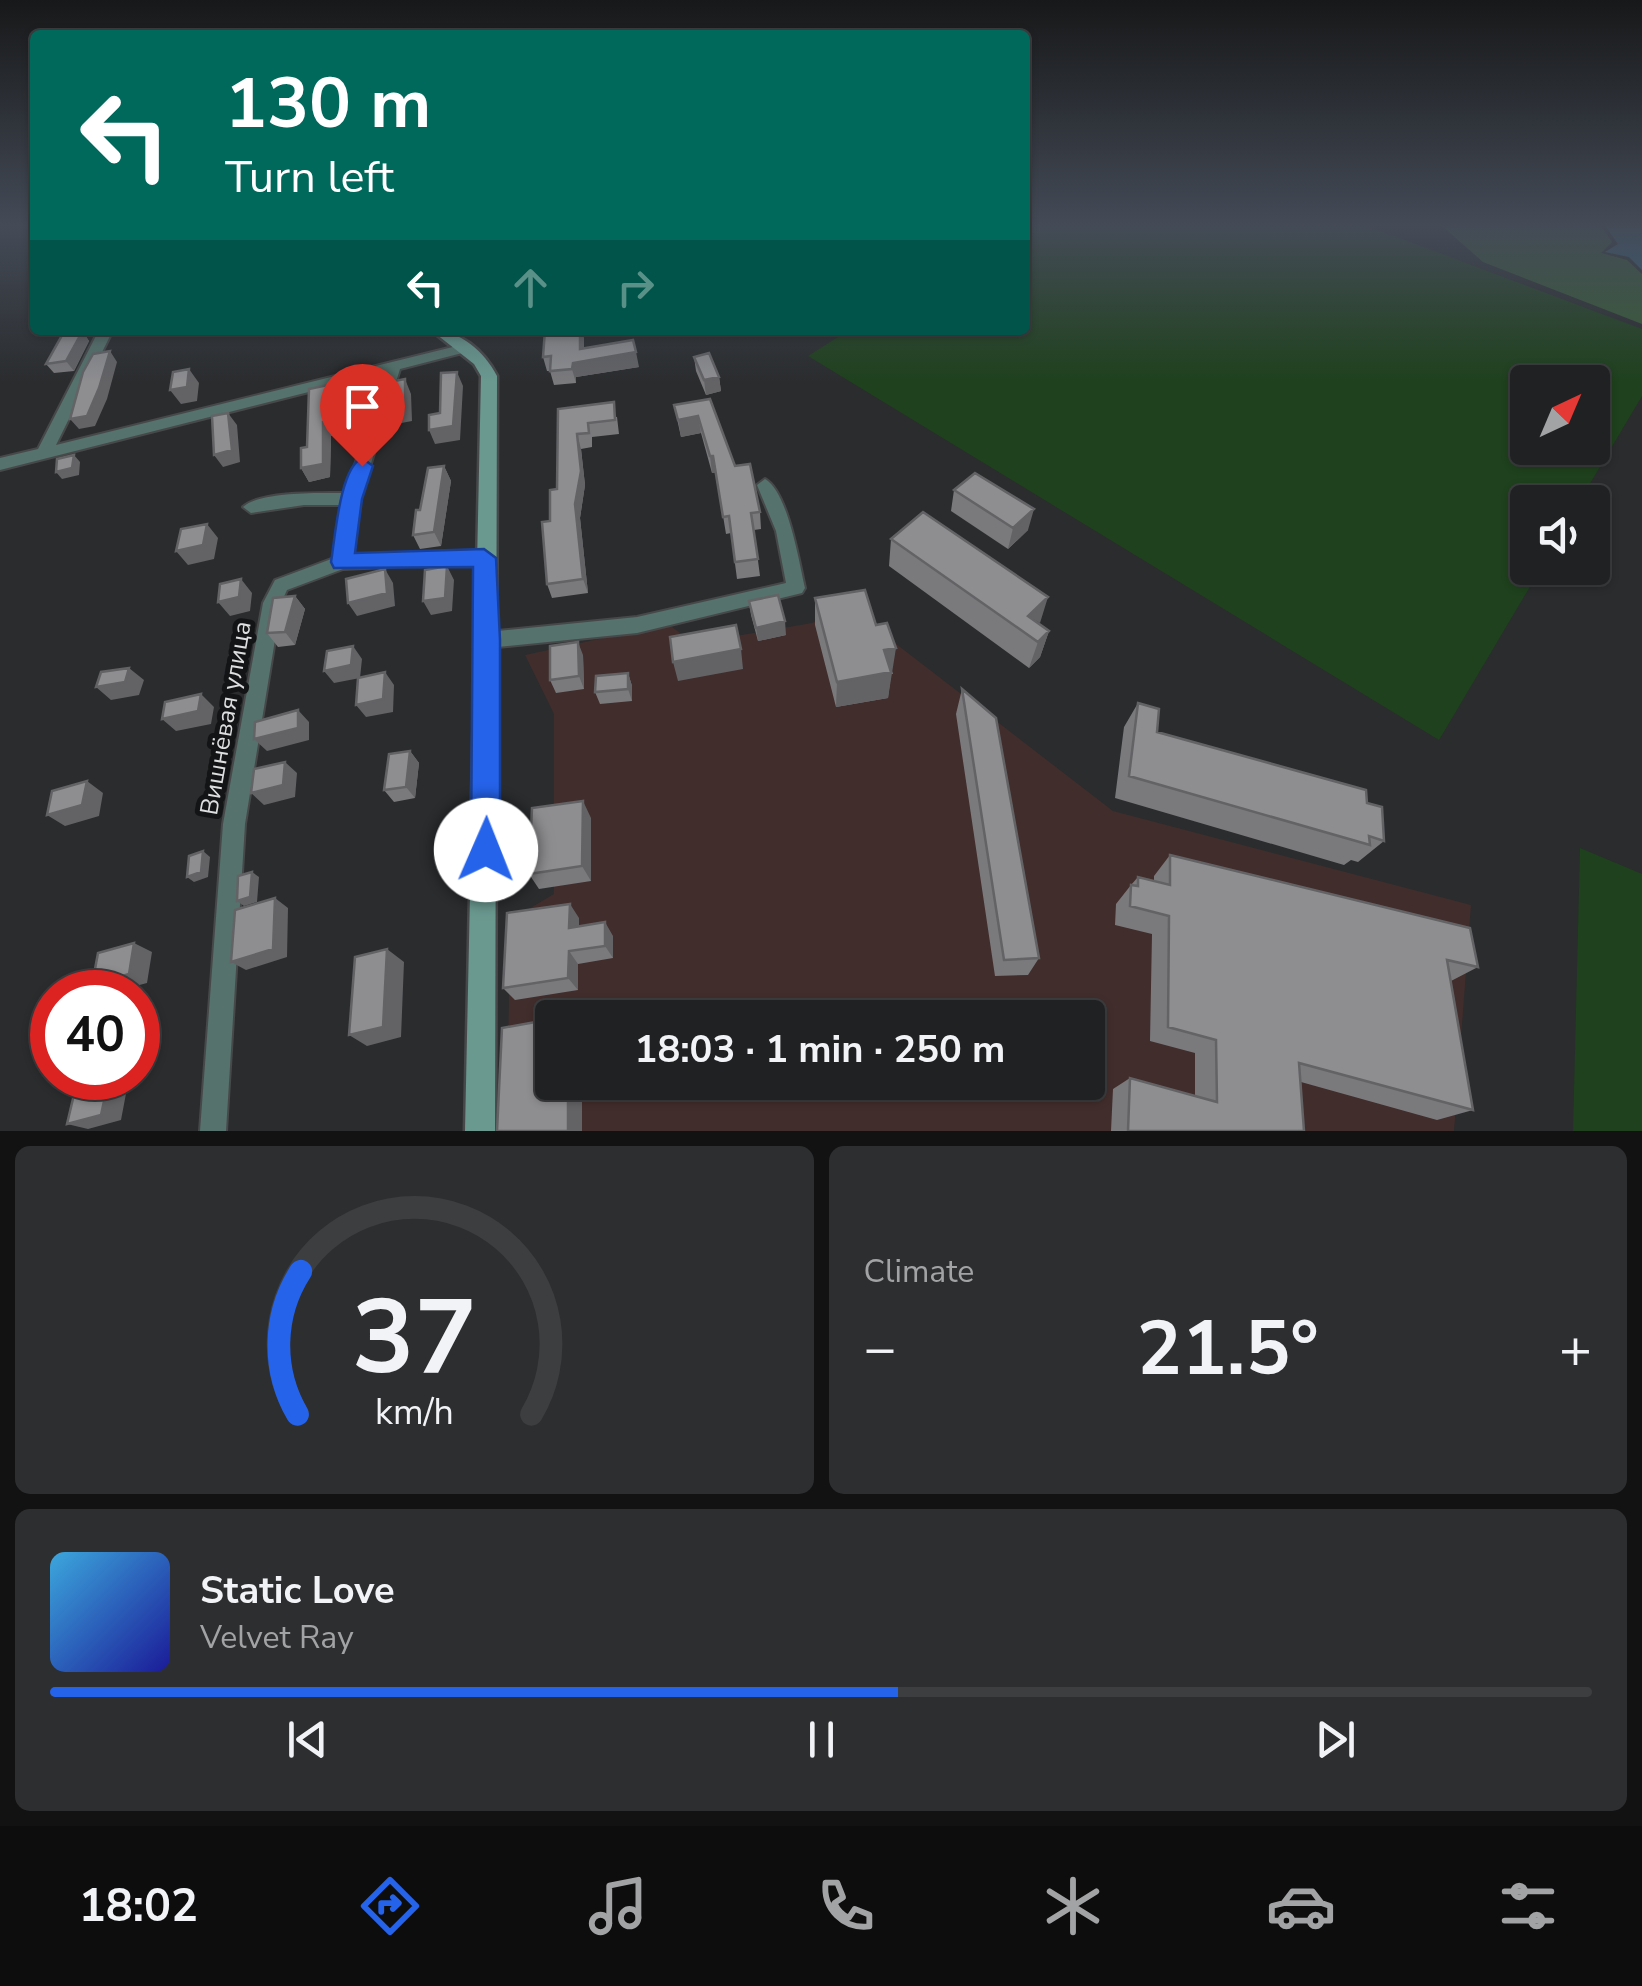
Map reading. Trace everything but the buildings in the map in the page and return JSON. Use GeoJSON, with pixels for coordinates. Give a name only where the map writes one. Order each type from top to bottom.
{"type":"FeatureCollection","features":[{"type":"Feature","properties":{"kind":"street"},"geometry":{"type":"LineString","coordinates":[[43,454],[103,335]]}},
{"type":"Feature","properties":{"kind":"street"},"geometry":{"type":"LineString","coordinates":[[447,335],[481,362],[489,376],[480,1131]]}},
{"type":"Feature","properties":{"kind":"street"},"geometry":{"type":"LineString","coordinates":[[0,464],[465,348]]}},
{"type":"Feature","properties":{"kind":"street"},"geometry":{"type":"LineString","coordinates":[[342,562],[352,499],[394,366]]}},
{"type":"Feature","properties":{"kind":"street"},"geometry":{"type":"LineString","coordinates":[[488,640],[637,625],[796,588],[784,531],[765,484]]}},
{"type":"Feature","properties":{"kind":"street"},"geometry":{"type":"LineString","coordinates":[[250,507],[304,499],[352,499]]}},
{"type":"Feature","properties":{"kind":"street","name":"Вишнёвая улица"},"geometry":{"type":"LineString","coordinates":[[213,1131],[234,824],[272,603],[281,585],[342,562],[484,558]]}},
{"type":"Feature","properties":{"kind":"shaded area"},"geometry":{"type":"Polygon","coordinates":[[[834,613],[865,620],[1113,811],[1471,905],[1454,1131],[507,1131],[510,920],[554,894],[554,714],[525,655],[668,624],[694,643],[812,623],[834,613]]]}},
{"type":"Feature","properties":{"kind":"green space"},"geometry":{"type":"Polygon","coordinates":[[[1030,277],[1503,277],[1642,329],[1642,396],[1610,450],[1610,365],[1510,365],[1510,465],[1601,465],[1589,485],[1510,485],[1510,585],[1531,585],[1439,740],[808,356],[841,335],[1030,335],[1030,277]]]}},
{"type":"Feature","properties":{"kind":"green space"},"geometry":{"type":"Polygon","coordinates":[[[1521,277],[1642,277],[1642,324],[1521,277]]]}},
{"type":"Feature","properties":{"kind":"green space"},"geometry":{"type":"Polygon","coordinates":[[[1580,848],[1642,874],[1642,1131],[1573,1131],[1580,848]]]}},
{"type":"Feature","properties":{"kind":"route"},"geometry":{"type":"LineString","coordinates":[[362,466],[352,499],[342,562],[484,558],[488,640],[486,850]]}}]}
